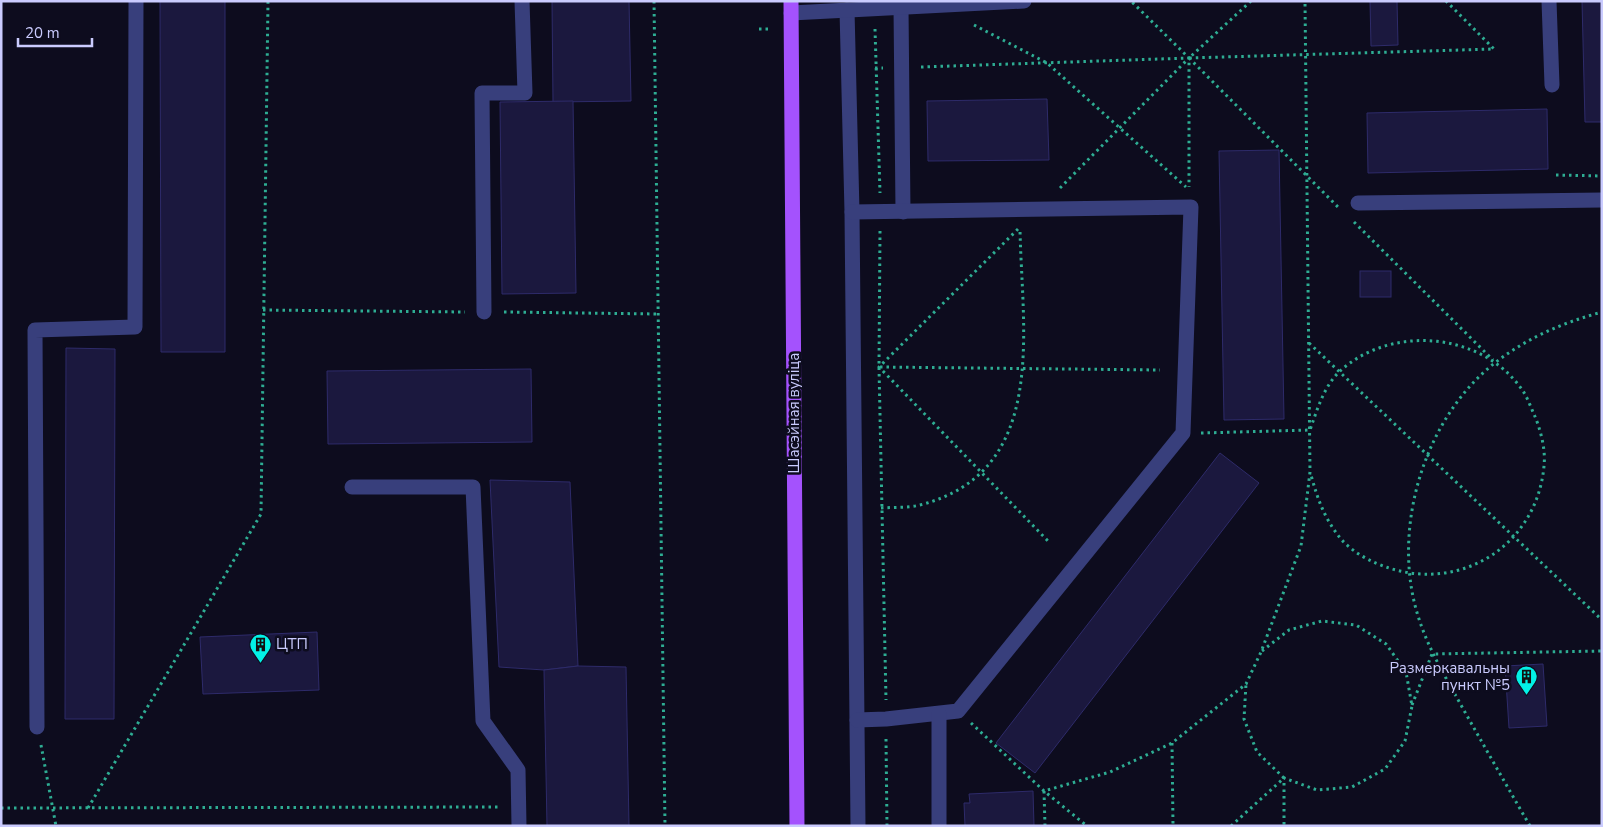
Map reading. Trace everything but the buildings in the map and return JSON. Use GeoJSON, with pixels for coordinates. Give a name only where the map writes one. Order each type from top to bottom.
{"type":"FeatureCollection","features":[{"type":"Feature","properties":{"kind":"main road","name":"Шасэйная вуліца"},"geometry":{"type":"LineString","coordinates":[[791,7],[797,826]]}},
{"type":"Feature","properties":{"kind":"lane"},"geometry":{"type":"LineString","coordinates":[[37,728],[35,330],[135,327],[136,1]]}},
{"type":"Feature","properties":{"kind":"lane"},"geometry":{"type":"LineString","coordinates":[[484,312],[482,93],[525,93],[522,1]]}},
{"type":"Feature","properties":{"kind":"lane"},"geometry":{"type":"LineString","coordinates":[[791,7],[901,15],[1024,1]]}},
{"type":"Feature","properties":{"kind":"lane"},"geometry":{"type":"LineString","coordinates":[[1549,1],[1552,85]]}},
{"type":"Feature","properties":{"kind":"lane"},"geometry":{"type":"LineString","coordinates":[[847,10],[852,212],[858,826]]}},
{"type":"Feature","properties":{"kind":"lane"},"geometry":{"type":"LineString","coordinates":[[901,15],[903,212]]}},
{"type":"Feature","properties":{"kind":"lane"},"geometry":{"type":"LineString","coordinates":[[1358,203],[1602,200]]}},
{"type":"Feature","properties":{"kind":"lane"},"geometry":{"type":"LineString","coordinates":[[852,212],[1191,207],[1183,433],[958,711],[886,719],[857,720]]}},
{"type":"Feature","properties":{"kind":"lane"},"geometry":{"type":"LineString","coordinates":[[352,487],[473,487],[483,721],[518,770],[519,826]]}},
{"type":"Feature","properties":{"kind":"lane"},"geometry":{"type":"LineString","coordinates":[[939,714],[939,826]]}},
{"type":"Feature","properties":{"kind":"path"},"geometry":{"type":"LineString","coordinates":[[88,808],[261,514],[268,1]]}},
{"type":"Feature","properties":{"kind":"path"},"geometry":{"type":"LineString","coordinates":[[654,1],[665,826]]}},
{"type":"Feature","properties":{"kind":"path"},"geometry":{"type":"LineString","coordinates":[[970,23],[1047,63],[1189,190],[1189,58],[1131,1]]}},
{"type":"Feature","properties":{"kind":"path"},"geometry":{"type":"LineString","coordinates":[[1038,210],[1189,58],[1251,1]]}},
{"type":"Feature","properties":{"kind":"path"},"geometry":{"type":"LineString","coordinates":[[1305,1],[1310,472],[1301,546],[1261,652],[1246,684],[1244,719],[1257,752],[1284,778],[1317,790],[1352,787],[1385,769],[1405,741],[1412,706],[1432,654]]}},
{"type":"Feature","properties":{"kind":"path"},"geometry":{"type":"LineString","coordinates":[[876,68],[1494,49],[1446,1]]}},
{"type":"Feature","properties":{"kind":"path"},"geometry":{"type":"LineString","coordinates":[[887,826],[880,367],[880,212],[875,24],[901,15]]}},
{"type":"Feature","properties":{"kind":"path"},"geometry":{"type":"LineString","coordinates":[[1556,175],[1602,176]]}},
{"type":"Feature","properties":{"kind":"path"},"geometry":{"type":"LineString","coordinates":[[880,367],[1020,226],[1023,368],[1018,407],[1004,444],[982,473],[952,495],[918,506],[882,508]]}},
{"type":"Feature","properties":{"kind":"path"},"geometry":{"type":"LineString","coordinates":[[264,310],[658,314]]}},
{"type":"Feature","properties":{"kind":"path"},"geometry":{"type":"LineString","coordinates":[[1530,826],[1432,654],[1418,617],[1409,575],[1409,537],[1414,497],[1427,455],[1443,422],[1467,392],[1495,362],[1528,340],[1564,322],[1602,312]]}},
{"type":"Feature","properties":{"kind":"path"},"geometry":{"type":"LineString","coordinates":[[1310,430],[1321,398],[1339,372],[1368,350],[1402,340],[1438,341],[1460,346],[1495,362],[1523,391],[1540,426],[1544,465],[1536,504],[1514,538],[1484,562],[1448,574],[1409,575],[1373,563],[1342,540],[1321,509],[1310,472]]}},
{"type":"Feature","properties":{"kind":"path"},"geometry":{"type":"LineString","coordinates":[[1309,343],[1602,620]]}},
{"type":"Feature","properties":{"kind":"path"},"geometry":{"type":"LineString","coordinates":[[880,367],[1160,370]]}},
{"type":"Feature","properties":{"kind":"path"},"geometry":{"type":"LineString","coordinates":[[880,367],[1048,541]]}},
{"type":"Feature","properties":{"kind":"path"},"geometry":{"type":"LineString","coordinates":[[1183,433],[1310,430]]}},
{"type":"Feature","properties":{"kind":"path"},"geometry":{"type":"LineString","coordinates":[[1261,652],[1289,630],[1322,621],[1356,626],[1386,644],[1406,672],[1412,706]]}},
{"type":"Feature","properties":{"kind":"path"},"geometry":{"type":"LineString","coordinates":[[1432,654],[1602,651]]}},
{"type":"Feature","properties":{"kind":"path"},"geometry":{"type":"LineString","coordinates":[[1044,791],[1110,772],[1172,743],[1246,684]]}},
{"type":"Feature","properties":{"kind":"path"},"geometry":{"type":"LineString","coordinates":[[958,711],[1044,791],[1087,826]]}},
{"type":"Feature","properties":{"kind":"path"},"geometry":{"type":"LineString","coordinates":[[37,728],[56,826]]}},
{"type":"Feature","properties":{"kind":"path"},"geometry":{"type":"LineString","coordinates":[[1172,743],[1173,826]]}},
{"type":"Feature","properties":{"kind":"path"},"geometry":{"type":"LineString","coordinates":[[1231,826],[1284,778]]}},
{"type":"Feature","properties":{"kind":"path"},"geometry":{"type":"LineString","coordinates":[[1284,778],[1284,826]]}},
{"type":"Feature","properties":{"kind":"path"},"geometry":{"type":"LineString","coordinates":[[1044,791],[1045,826]]}},
{"type":"Feature","properties":{"kind":"path"},"geometry":{"type":"LineString","coordinates":[[1,808],[518,807]]}},
{"type":"Feature","properties":{"kind":"place","name":"ЦТП"},"geometry":{"type":"Point","coordinates":[260,663]}},
{"type":"Feature","properties":{"kind":"place","name":"Размеркавальны пункт №5"},"geometry":{"type":"Point","coordinates":[1526,696]}}]}
